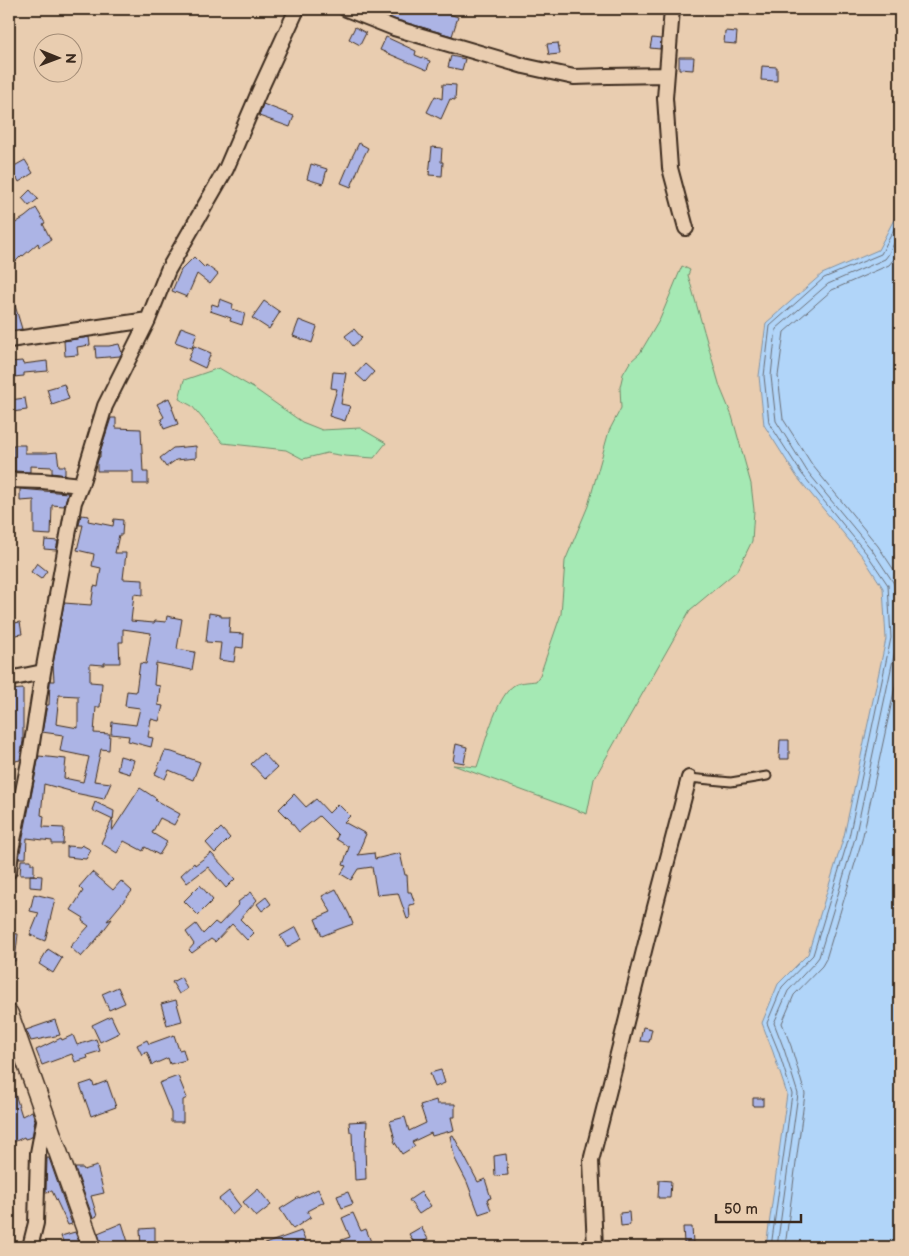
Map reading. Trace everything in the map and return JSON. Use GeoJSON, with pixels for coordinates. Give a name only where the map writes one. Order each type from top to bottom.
{"type":"FeatureCollection","features":[{"type":"Feature","properties":{"kind":"street"},"geometry":{"type":"LineString","coordinates":[[9,871],[11,850],[29,762],[42,672],[74,502],[105,406],[148,320],[168,270],[226,169],[297,9]]}},
{"type":"Feature","properties":{"kind":"street"},"geometry":{"type":"LineString","coordinates":[[346,9],[394,28],[524,66],[574,77],[666,75]]}},
{"type":"Feature","properties":{"kind":"street"},"geometry":{"type":"LineString","coordinates":[[672,9],[665,98],[670,168],[686,228]]}},
{"type":"Feature","properties":{"kind":"street"},"geometry":{"type":"LineString","coordinates":[[9,340],[148,320]]}},
{"type":"Feature","properties":{"kind":"street"},"geometry":{"type":"LineString","coordinates":[[9,480],[81,485]]}},
{"type":"Feature","properties":{"kind":"street"},"geometry":{"type":"LineString","coordinates":[[9,679],[42,672]]}},
{"type":"Feature","properties":{"kind":"street"},"geometry":{"type":"LineString","coordinates":[[595,1247],[591,1161],[655,907],[690,778]]}},
{"type":"Feature","properties":{"kind":"street"},"geometry":{"type":"LineString","coordinates":[[9,1014],[92,1247]]}},
{"type":"Feature","properties":{"kind":"street"},"geometry":{"type":"LineString","coordinates":[[30,1247],[36,1223],[38,1153],[44,1116]]}},
{"type":"Feature","properties":{"kind":"lane"},"geometry":{"type":"LineString","coordinates":[[690,778],[731,782],[767,776]]}},
{"type":"Feature","properties":{"kind":"green space"},"geometry":{"type":"Polygon","coordinates":[[[682,266],[690,270],[688,275],[720,387],[732,416],[751,484],[754,510],[752,541],[738,570],[690,610],[594,779],[587,814],[453,765],[477,767],[491,724],[507,692],[518,684],[536,681],[540,675],[561,614],[565,561],[588,506],[609,431],[621,408],[620,387],[623,374],[630,362],[640,353],[660,319],[682,266]]]}},
{"type":"Feature","properties":{"kind":"green space"},"geometry":{"type":"Polygon","coordinates":[[[219,368],[255,389],[302,422],[322,430],[360,428],[386,443],[374,458],[327,453],[303,459],[286,450],[223,443],[192,406],[179,399],[184,380],[219,368]]]}},
{"type":"Feature","properties":{"kind":"water"},"geometry":{"type":"Polygon","coordinates":[[[900,208],[900,1247],[766,1247],[787,1094],[762,1023],[778,984],[808,954],[844,836],[886,639],[883,588],[863,557],[797,477],[764,425],[759,376],[766,323],[822,274],[878,250],[900,208]]]}},
{"type":"Feature","properties":{"kind":"building"},"geometry":{"type":"Polygon","coordinates":[[[369,9],[434,9],[458,17],[452,36],[397,20],[369,9]]]}},
{"type":"Feature","properties":{"kind":"building"},"geometry":{"type":"Polygon","coordinates":[[[355,27],[366,33],[360,45],[349,39],[355,27]]]}},
{"type":"Feature","properties":{"kind":"building"},"geometry":{"type":"Polygon","coordinates":[[[725,31],[737,32],[736,44],[724,43],[725,31]]]}},
{"type":"Feature","properties":{"kind":"building"},"geometry":{"type":"Polygon","coordinates":[[[386,37],[416,51],[415,55],[430,61],[427,70],[380,50],[386,37]]]}},
{"type":"Feature","properties":{"kind":"building"},"geometry":{"type":"Polygon","coordinates":[[[652,38],[661,39],[660,49],[650,48],[652,38]]]}},
{"type":"Feature","properties":{"kind":"building"},"geometry":{"type":"Polygon","coordinates":[[[558,43],[560,54],[549,55],[547,44],[558,43]]]}},
{"type":"Feature","properties":{"kind":"building"},"geometry":{"type":"Polygon","coordinates":[[[451,56],[465,59],[462,70],[448,67],[451,56]]]}},
{"type":"Feature","properties":{"kind":"building"},"geometry":{"type":"Polygon","coordinates":[[[679,57],[694,57],[693,70],[679,69],[679,57]]]}},
{"type":"Feature","properties":{"kind":"building"},"geometry":{"type":"Polygon","coordinates":[[[762,66],[777,67],[777,81],[761,80],[762,66]]]}},
{"type":"Feature","properties":{"kind":"building"},"geometry":{"type":"Polygon","coordinates":[[[443,84],[456,85],[455,100],[450,99],[441,119],[427,112],[435,96],[442,99],[443,84]]]}},
{"type":"Feature","properties":{"kind":"building"},"geometry":{"type":"Polygon","coordinates":[[[263,104],[294,116],[290,127],[259,116],[263,104]]]}},
{"type":"Feature","properties":{"kind":"building"},"geometry":{"type":"Polygon","coordinates":[[[359,143],[368,148],[351,187],[341,183],[359,143]]]}},
{"type":"Feature","properties":{"kind":"building"},"geometry":{"type":"Polygon","coordinates":[[[432,147],[442,148],[442,176],[429,175],[432,147]]]}},
{"type":"Feature","properties":{"kind":"building"},"geometry":{"type":"Polygon","coordinates":[[[25,160],[33,173],[19,182],[17,178],[9,185],[9,169],[25,160]]]}},
{"type":"Feature","properties":{"kind":"building"},"geometry":{"type":"Polygon","coordinates":[[[311,164],[327,169],[323,184],[307,179],[311,164]]]}},
{"type":"Feature","properties":{"kind":"building"},"geometry":{"type":"Polygon","coordinates":[[[30,190],[38,199],[29,206],[22,198],[30,190]]]}},
{"type":"Feature","properties":{"kind":"building"},"geometry":{"type":"Polygon","coordinates":[[[36,208],[45,223],[43,224],[51,240],[39,247],[38,243],[9,268],[9,227],[36,208]]]}},
{"type":"Feature","properties":{"kind":"building"},"geometry":{"type":"Polygon","coordinates":[[[194,257],[205,268],[206,265],[218,274],[210,284],[197,274],[187,297],[172,291],[181,270],[194,257]]]}},
{"type":"Feature","properties":{"kind":"building"},"geometry":{"type":"Polygon","coordinates":[[[11,292],[22,329],[9,331],[9,293],[11,292]]]}},
{"type":"Feature","properties":{"kind":"building"},"geometry":{"type":"Polygon","coordinates":[[[220,299],[233,304],[232,309],[245,313],[242,325],[230,321],[231,318],[210,311],[212,304],[218,306],[220,299]]]}},
{"type":"Feature","properties":{"kind":"building"},"geometry":{"type":"Polygon","coordinates":[[[264,301],[280,312],[269,329],[252,318],[264,301]]]}},
{"type":"Feature","properties":{"kind":"building"},"geometry":{"type":"Polygon","coordinates":[[[299,320],[317,327],[312,343],[293,336],[299,320]]]}},
{"type":"Feature","properties":{"kind":"building"},"geometry":{"type":"Polygon","coordinates":[[[181,327],[197,333],[192,348],[175,342],[181,327]]]}},
{"type":"Feature","properties":{"kind":"building"},"geometry":{"type":"Polygon","coordinates":[[[354,329],[362,338],[353,346],[345,336],[354,329]]]}},
{"type":"Feature","properties":{"kind":"building"},"geometry":{"type":"Polygon","coordinates":[[[89,337],[90,345],[77,347],[78,355],[65,356],[64,341],[89,337]]]}},
{"type":"Feature","properties":{"kind":"building"},"geometry":{"type":"Polygon","coordinates":[[[119,344],[122,353],[120,356],[96,358],[95,346],[119,344]]]}},
{"type":"Feature","properties":{"kind":"building"},"geometry":{"type":"Polygon","coordinates":[[[194,346],[211,353],[205,368],[188,360],[194,346]]]}},
{"type":"Feature","properties":{"kind":"building"},"geometry":{"type":"Polygon","coordinates":[[[22,361],[23,364],[47,361],[48,371],[24,373],[24,376],[13,377],[11,362],[22,361]]]}},
{"type":"Feature","properties":{"kind":"building"},"geometry":{"type":"Polygon","coordinates":[[[365,364],[374,372],[365,382],[356,374],[365,364]]]}},
{"type":"Feature","properties":{"kind":"building"},"geometry":{"type":"Polygon","coordinates":[[[333,372],[346,373],[341,404],[350,406],[345,421],[329,416],[337,389],[331,388],[333,372]]]}},
{"type":"Feature","properties":{"kind":"building"},"geometry":{"type":"Polygon","coordinates":[[[64,384],[69,399],[52,405],[47,389],[64,384]]]}},
{"type":"Feature","properties":{"kind":"building"},"geometry":{"type":"Polygon","coordinates":[[[25,398],[27,410],[12,412],[10,400],[25,398]]]}},
{"type":"Feature","properties":{"kind":"building"},"geometry":{"type":"Polygon","coordinates":[[[169,398],[178,424],[164,429],[161,419],[164,417],[157,404],[169,398]]]}},
{"type":"Feature","properties":{"kind":"building"},"geometry":{"type":"Polygon","coordinates":[[[111,418],[116,418],[116,428],[141,429],[143,472],[148,472],[148,484],[133,484],[133,471],[97,471],[97,463],[111,418]]]}},
{"type":"Feature","properties":{"kind":"building"},"geometry":{"type":"Polygon","coordinates":[[[13,445],[25,445],[25,453],[57,452],[59,466],[65,466],[65,475],[52,473],[52,467],[30,466],[30,472],[15,471],[13,445]]]}},
{"type":"Feature","properties":{"kind":"building"},"geometry":{"type":"Polygon","coordinates":[[[196,446],[196,458],[176,460],[166,467],[160,458],[173,448],[196,446]]]}},
{"type":"Feature","properties":{"kind":"building"},"geometry":{"type":"Polygon","coordinates":[[[20,489],[68,493],[64,506],[52,505],[51,535],[34,534],[34,500],[20,501],[20,489]]]}},
{"type":"Feature","properties":{"kind":"building"},"geometry":{"type":"Polygon","coordinates":[[[81,515],[89,516],[88,521],[113,526],[114,519],[123,520],[122,535],[119,535],[115,553],[126,553],[123,579],[143,580],[143,595],[134,594],[131,621],[166,622],[167,616],[182,619],[177,649],[195,652],[192,670],[156,663],[154,685],[160,686],[158,705],[163,706],[159,721],[151,719],[148,737],[153,738],[151,747],[128,741],[129,736],[111,734],[112,722],[136,725],[140,708],[125,706],[127,691],[136,692],[140,663],[146,664],[151,633],[123,629],[123,642],[119,642],[120,663],[90,664],[90,682],[102,683],[100,707],[96,707],[94,733],[110,734],[109,750],[101,749],[94,781],[111,783],[104,799],[44,784],[41,815],[44,816],[43,827],[64,828],[63,844],[52,844],[52,841],[27,838],[26,858],[19,858],[39,756],[66,759],[64,778],[83,782],[89,757],[60,751],[63,735],[42,732],[47,705],[49,705],[50,681],[54,681],[53,664],[64,603],[91,605],[94,586],[98,587],[101,568],[92,566],[94,554],[77,550],[83,525],[79,525],[81,515]],[[59,695],[56,724],[78,728],[78,696],[59,695]]]}},
{"type":"Feature","properties":{"kind":"building"},"geometry":{"type":"Polygon","coordinates":[[[45,540],[58,541],[56,550],[44,549],[45,540]]]}},
{"type":"Feature","properties":{"kind":"building"},"geometry":{"type":"Polygon","coordinates":[[[37,563],[47,571],[41,579],[31,572],[37,563]]]}},
{"type":"Feature","properties":{"kind":"building"},"geometry":{"type":"Polygon","coordinates":[[[209,613],[221,615],[221,617],[230,617],[229,633],[244,634],[243,648],[236,647],[234,662],[219,660],[221,643],[206,642],[209,613]]]}},
{"type":"Feature","properties":{"kind":"building"},"geometry":{"type":"Polygon","coordinates":[[[20,622],[22,634],[9,636],[9,624],[20,622]]]}},
{"type":"Feature","properties":{"kind":"building"},"geometry":{"type":"Polygon","coordinates":[[[23,689],[23,741],[20,760],[11,762],[9,745],[9,690],[23,689]]]}},
{"type":"Feature","properties":{"kind":"building"},"geometry":{"type":"Polygon","coordinates":[[[780,740],[789,740],[789,759],[779,759],[780,740]]]}},
{"type":"Feature","properties":{"kind":"building"},"geometry":{"type":"Polygon","coordinates":[[[456,744],[467,747],[464,763],[453,761],[456,744]]]}},
{"type":"Feature","properties":{"kind":"building"},"geometry":{"type":"Polygon","coordinates":[[[165,751],[200,762],[193,780],[169,770],[165,779],[155,774],[165,751]]]}},
{"type":"Feature","properties":{"kind":"building"},"geometry":{"type":"Polygon","coordinates":[[[263,753],[277,768],[265,779],[251,764],[263,753]]]}},
{"type":"Feature","properties":{"kind":"building"},"geometry":{"type":"Polygon","coordinates":[[[120,756],[134,760],[130,774],[117,770],[120,756]]]}},
{"type":"Feature","properties":{"kind":"building"},"geometry":{"type":"Polygon","coordinates":[[[140,788],[157,799],[155,800],[180,814],[174,825],[160,818],[152,833],[167,842],[159,855],[145,847],[143,851],[124,841],[117,853],[101,843],[112,820],[112,831],[140,788]]]}},
{"type":"Feature","properties":{"kind":"building"},"geometry":{"type":"Polygon","coordinates":[[[294,794],[306,807],[316,799],[329,813],[338,804],[350,816],[344,822],[366,834],[358,855],[374,853],[375,859],[400,853],[405,875],[407,875],[408,892],[411,892],[415,904],[409,905],[410,918],[407,919],[398,893],[377,895],[372,867],[358,869],[351,880],[341,874],[346,866],[343,865],[349,847],[336,839],[338,835],[319,816],[299,832],[279,809],[294,794]]]}},
{"type":"Feature","properties":{"kind":"building"},"geometry":{"type":"Polygon","coordinates":[[[95,802],[114,811],[113,820],[92,810],[95,802]]]}},
{"type":"Feature","properties":{"kind":"building"},"geometry":{"type":"Polygon","coordinates":[[[221,828],[230,838],[215,853],[206,843],[221,828]]]}},
{"type":"Feature","properties":{"kind":"building"},"geometry":{"type":"Polygon","coordinates":[[[82,845],[91,850],[86,859],[67,857],[67,846],[80,847],[82,845]]]}},
{"type":"Feature","properties":{"kind":"building"},"geometry":{"type":"Polygon","coordinates":[[[211,853],[235,879],[226,888],[208,867],[187,883],[181,875],[194,863],[195,865],[211,853]]]}},
{"type":"Feature","properties":{"kind":"building"},"geometry":{"type":"Polygon","coordinates":[[[21,860],[31,860],[31,864],[34,864],[34,875],[20,875],[21,860]]]}},
{"type":"Feature","properties":{"kind":"building"},"geometry":{"type":"Polygon","coordinates":[[[92,872],[113,890],[121,881],[132,891],[81,957],[70,947],[89,926],[82,921],[84,918],[71,910],[83,891],[79,887],[92,872]]]}},
{"type":"Feature","properties":{"kind":"building"},"geometry":{"type":"Polygon","coordinates":[[[30,875],[42,876],[41,888],[30,887],[30,875]]]}},
{"type":"Feature","properties":{"kind":"building"},"geometry":{"type":"Polygon","coordinates":[[[200,885],[213,900],[198,915],[184,901],[200,885]]]}},
{"type":"Feature","properties":{"kind":"building"},"geometry":{"type":"Polygon","coordinates":[[[336,889],[353,924],[322,936],[315,919],[331,912],[322,896],[336,889]]]}},
{"type":"Feature","properties":{"kind":"building"},"geometry":{"type":"Polygon","coordinates":[[[251,892],[257,900],[240,919],[254,933],[247,940],[232,924],[215,942],[211,939],[192,953],[189,950],[194,944],[186,932],[196,924],[203,934],[215,922],[219,925],[239,904],[238,902],[251,892]]]}},
{"type":"Feature","properties":{"kind":"building"},"geometry":{"type":"Polygon","coordinates":[[[34,894],[55,899],[45,941],[30,935],[39,913],[30,911],[34,894]]]}},
{"type":"Feature","properties":{"kind":"building"},"geometry":{"type":"Polygon","coordinates":[[[266,897],[271,904],[262,911],[257,904],[266,897]]]}},
{"type":"Feature","properties":{"kind":"building"},"geometry":{"type":"Polygon","coordinates":[[[296,927],[302,939],[287,947],[280,936],[296,927]]]}},
{"type":"Feature","properties":{"kind":"building"},"geometry":{"type":"Polygon","coordinates":[[[9,933],[18,934],[15,961],[9,961],[9,933]]]}},
{"type":"Feature","properties":{"kind":"building"},"geometry":{"type":"Polygon","coordinates":[[[48,949],[62,958],[53,973],[39,964],[48,949]]]}},
{"type":"Feature","properties":{"kind":"building"},"geometry":{"type":"Polygon","coordinates":[[[181,977],[187,989],[179,994],[172,982],[181,977]]]}},
{"type":"Feature","properties":{"kind":"building"},"geometry":{"type":"Polygon","coordinates":[[[118,987],[125,1003],[109,1010],[102,994],[118,987]]]}},
{"type":"Feature","properties":{"kind":"building"},"geometry":{"type":"Polygon","coordinates":[[[176,1000],[182,1021],[167,1025],[161,1004],[176,1000]]]}},
{"type":"Feature","properties":{"kind":"building"},"geometry":{"type":"Polygon","coordinates":[[[111,1016],[119,1033],[100,1042],[92,1025],[111,1016]]]}},
{"type":"Feature","properties":{"kind":"building"},"geometry":{"type":"Polygon","coordinates":[[[55,1020],[60,1035],[31,1041],[26,1030],[55,1020]]]}},
{"type":"Feature","properties":{"kind":"building"},"geometry":{"type":"Polygon","coordinates":[[[643,1027],[652,1029],[649,1042],[640,1041],[643,1027]]]}},
{"type":"Feature","properties":{"kind":"building"},"geometry":{"type":"Polygon","coordinates":[[[73,1035],[77,1045],[96,1039],[100,1051],[87,1055],[88,1058],[75,1062],[72,1054],[42,1065],[36,1050],[61,1038],[62,1040],[73,1035]]]}},
{"type":"Feature","properties":{"kind":"building"},"geometry":{"type":"Polygon","coordinates":[[[174,1035],[179,1050],[183,1049],[186,1060],[170,1064],[168,1058],[152,1065],[147,1052],[142,1055],[137,1045],[147,1040],[149,1044],[174,1035]]]}},
{"type":"Feature","properties":{"kind":"building"},"geometry":{"type":"Polygon","coordinates":[[[441,1070],[445,1083],[435,1087],[430,1073],[441,1070]]]}},
{"type":"Feature","properties":{"kind":"building"},"geometry":{"type":"Polygon","coordinates":[[[178,1076],[187,1098],[183,1100],[183,1122],[171,1122],[171,1113],[159,1083],[178,1076]]]}},
{"type":"Feature","properties":{"kind":"building"},"geometry":{"type":"Polygon","coordinates":[[[11,1081],[22,1116],[32,1111],[35,1120],[32,1137],[25,1139],[24,1137],[12,1143],[9,1136],[9,1082],[11,1081]]]}},
{"type":"Feature","properties":{"kind":"building"},"geometry":{"type":"Polygon","coordinates":[[[92,1081],[94,1086],[107,1081],[116,1107],[91,1116],[80,1085],[92,1081]]]}},
{"type":"Feature","properties":{"kind":"building"},"geometry":{"type":"Polygon","coordinates":[[[753,1098],[763,1098],[763,1106],[753,1106],[753,1098]]]}},
{"type":"Feature","properties":{"kind":"building"},"geometry":{"type":"Polygon","coordinates":[[[436,1100],[437,1104],[455,1104],[455,1117],[451,1117],[454,1130],[432,1136],[431,1133],[412,1142],[415,1146],[402,1154],[394,1141],[390,1121],[405,1117],[409,1131],[426,1123],[420,1105],[436,1100]]]}},
{"type":"Feature","properties":{"kind":"building"},"geometry":{"type":"Polygon","coordinates":[[[367,1121],[365,1145],[366,1179],[355,1180],[352,1132],[350,1132],[349,1122],[367,1121]]]}},
{"type":"Feature","properties":{"kind":"building"},"geometry":{"type":"Polygon","coordinates":[[[453,1135],[478,1182],[485,1179],[491,1198],[487,1199],[491,1210],[479,1214],[467,1182],[455,1159],[450,1136],[453,1135]]]}},
{"type":"Feature","properties":{"kind":"building"},"geometry":{"type":"Polygon","coordinates":[[[506,1154],[508,1175],[495,1176],[494,1156],[506,1154]]]}},
{"type":"Feature","properties":{"kind":"building"},"geometry":{"type":"Polygon","coordinates":[[[47,1158],[49,1158],[72,1224],[68,1225],[52,1191],[46,1192],[47,1158]]]}},
{"type":"Feature","properties":{"kind":"building"},"geometry":{"type":"Polygon","coordinates":[[[97,1166],[104,1193],[91,1196],[97,1216],[93,1218],[75,1168],[83,1168],[84,1170],[97,1166]]]}},
{"type":"Feature","properties":{"kind":"building"},"geometry":{"type":"Polygon","coordinates":[[[659,1180],[671,1181],[670,1198],[658,1198],[659,1180]]]}},
{"type":"Feature","properties":{"kind":"building"},"geometry":{"type":"Polygon","coordinates":[[[258,1189],[271,1205],[256,1217],[243,1202],[258,1189]]]}},
{"type":"Feature","properties":{"kind":"building"},"geometry":{"type":"Polygon","coordinates":[[[318,1189],[324,1202],[307,1211],[311,1217],[293,1229],[280,1209],[299,1197],[318,1189]]]}},
{"type":"Feature","properties":{"kind":"building"},"geometry":{"type":"Polygon","coordinates":[[[229,1191],[241,1207],[232,1215],[219,1199],[229,1191]]]}},
{"type":"Feature","properties":{"kind":"building"},"geometry":{"type":"Polygon","coordinates":[[[348,1192],[353,1204],[342,1208],[337,1196],[348,1192]]]}},
{"type":"Feature","properties":{"kind":"building"},"geometry":{"type":"Polygon","coordinates":[[[421,1192],[431,1206],[419,1214],[409,1200],[421,1192]]]}},
{"type":"Feature","properties":{"kind":"building"},"geometry":{"type":"Polygon","coordinates":[[[629,1212],[630,1225],[621,1226],[620,1213],[629,1212]]]}},
{"type":"Feature","properties":{"kind":"building"},"geometry":{"type":"Polygon","coordinates":[[[353,1213],[361,1231],[366,1229],[373,1247],[325,1247],[350,1237],[342,1218],[353,1213]]]}},
{"type":"Feature","properties":{"kind":"building"},"geometry":{"type":"Polygon","coordinates":[[[122,1223],[129,1245],[102,1247],[98,1233],[122,1223]]]}},
{"type":"Feature","properties":{"kind":"building"},"geometry":{"type":"Polygon","coordinates":[[[421,1227],[428,1239],[416,1246],[409,1234],[421,1227]]]}},
{"type":"Feature","properties":{"kind":"building"},"geometry":{"type":"Polygon","coordinates":[[[683,1227],[692,1227],[693,1243],[684,1243],[683,1227]]]}},
{"type":"Feature","properties":{"kind":"building"},"geometry":{"type":"Polygon","coordinates":[[[155,1228],[155,1246],[141,1247],[140,1229],[155,1228]]]}},
{"type":"Feature","properties":{"kind":"building"},"geometry":{"type":"Polygon","coordinates":[[[301,1231],[308,1247],[259,1247],[259,1246],[301,1231]]]}},
{"type":"Feature","properties":{"kind":"building"},"geometry":{"type":"Polygon","coordinates":[[[75,1232],[81,1247],[65,1247],[61,1236],[75,1232]]]}}]}
